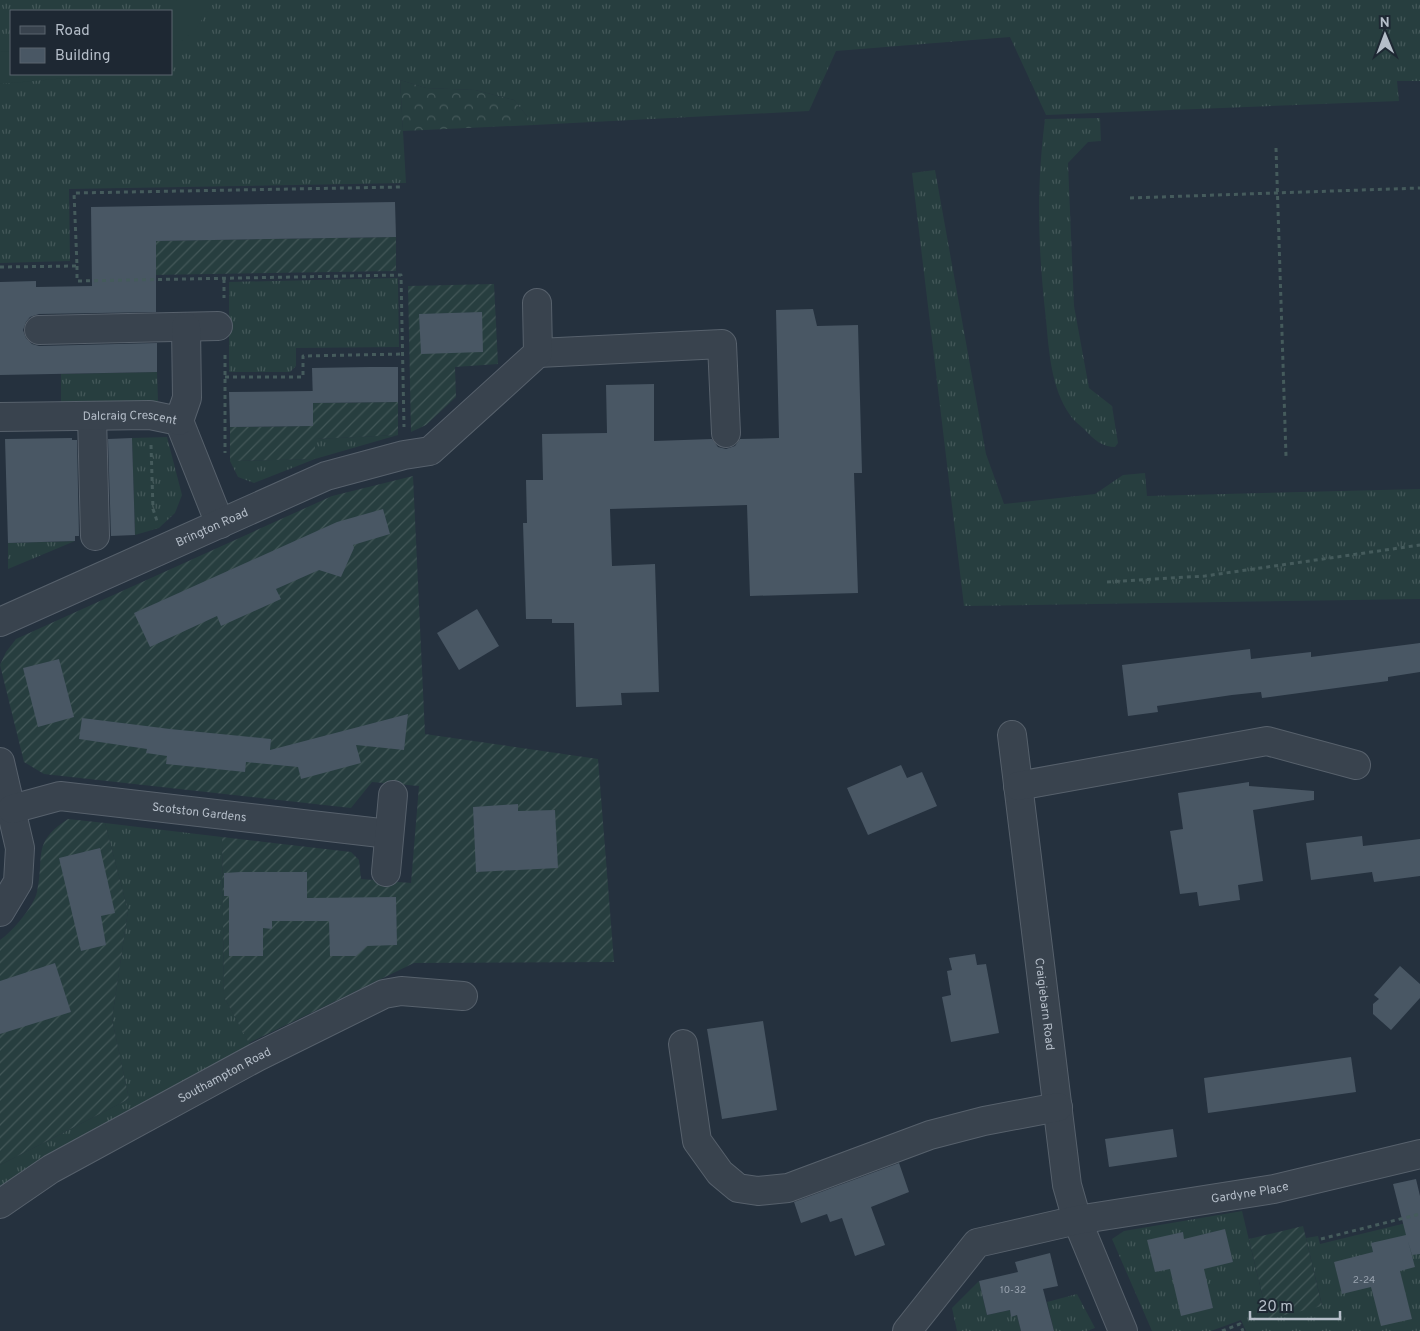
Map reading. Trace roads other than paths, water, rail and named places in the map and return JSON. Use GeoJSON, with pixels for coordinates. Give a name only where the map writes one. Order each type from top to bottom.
{"type":"FeatureCollection","features":[{"type":"Feature","properties":{"kind":"street"},"geometry":{"type":"LineString","coordinates":[[537,303],[538,353],[722,344],[726,433]]}},
{"type":"Feature","properties":{"kind":"street"},"geometry":{"type":"LineString","coordinates":[[179,421],[187,398],[186,327]]}},
{"type":"Feature","properties":{"kind":"street"},"geometry":{"type":"LineString","coordinates":[[39,330],[222,328]]}},
{"type":"Feature","properties":{"kind":"street","name":"Brington Road"},"geometry":{"type":"LineString","coordinates":[[0,622],[326,476],[417,453],[538,353]]}},
{"type":"Feature","properties":{"kind":"street","name":"Dalcraig Crescent"},"geometry":{"type":"LineString","coordinates":[[0,417],[150,415],[179,421],[220,524]]}},
{"type":"Feature","properties":{"kind":"street"},"geometry":{"type":"LineString","coordinates":[[92,416],[95,536]]}},
{"type":"Feature","properties":{"kind":"street","name":"Craigiebarn Road"},"geometry":{"type":"LineString","coordinates":[[1012,735],[1067,1185],[1077,1220],[1123,1331]]}},
{"type":"Feature","properties":{"kind":"street"},"geometry":{"type":"LineString","coordinates":[[1018,786],[1267,741],[1356,765]]}},
{"type":"Feature","properties":{"kind":"street"},"geometry":{"type":"LineString","coordinates":[[0,762],[20,848],[18,882],[0,912]]}},
{"type":"Feature","properties":{"kind":"street"},"geometry":{"type":"LineString","coordinates":[[386,872],[393,795]]}},
{"type":"Feature","properties":{"kind":"street","name":"Scotston Gardens"},"geometry":{"type":"LineString","coordinates":[[12,808],[60,796],[389,834]]}},
{"type":"Feature","properties":{"kind":"street","name":"Southampton Road"},"geometry":{"type":"LineString","coordinates":[[0,1204],[51,1169],[257,1057],[384,994],[401,991],[463,996]]}},
{"type":"Feature","properties":{"kind":"street"},"geometry":{"type":"LineString","coordinates":[[683,1044],[696,1141],[720,1173],[738,1188],[758,1191],[788,1188],[930,1135],[984,1121],[1058,1107]]}},
{"type":"Feature","properties":{"kind":"street","name":"Gardyne Place"},"geometry":{"type":"LineString","coordinates":[[1077,1220],[1274,1189],[1420,1154]]}},
{"type":"Feature","properties":{"kind":"street"},"geometry":{"type":"LineString","coordinates":[[907,1331],[977,1243],[1077,1220]]}}]}
